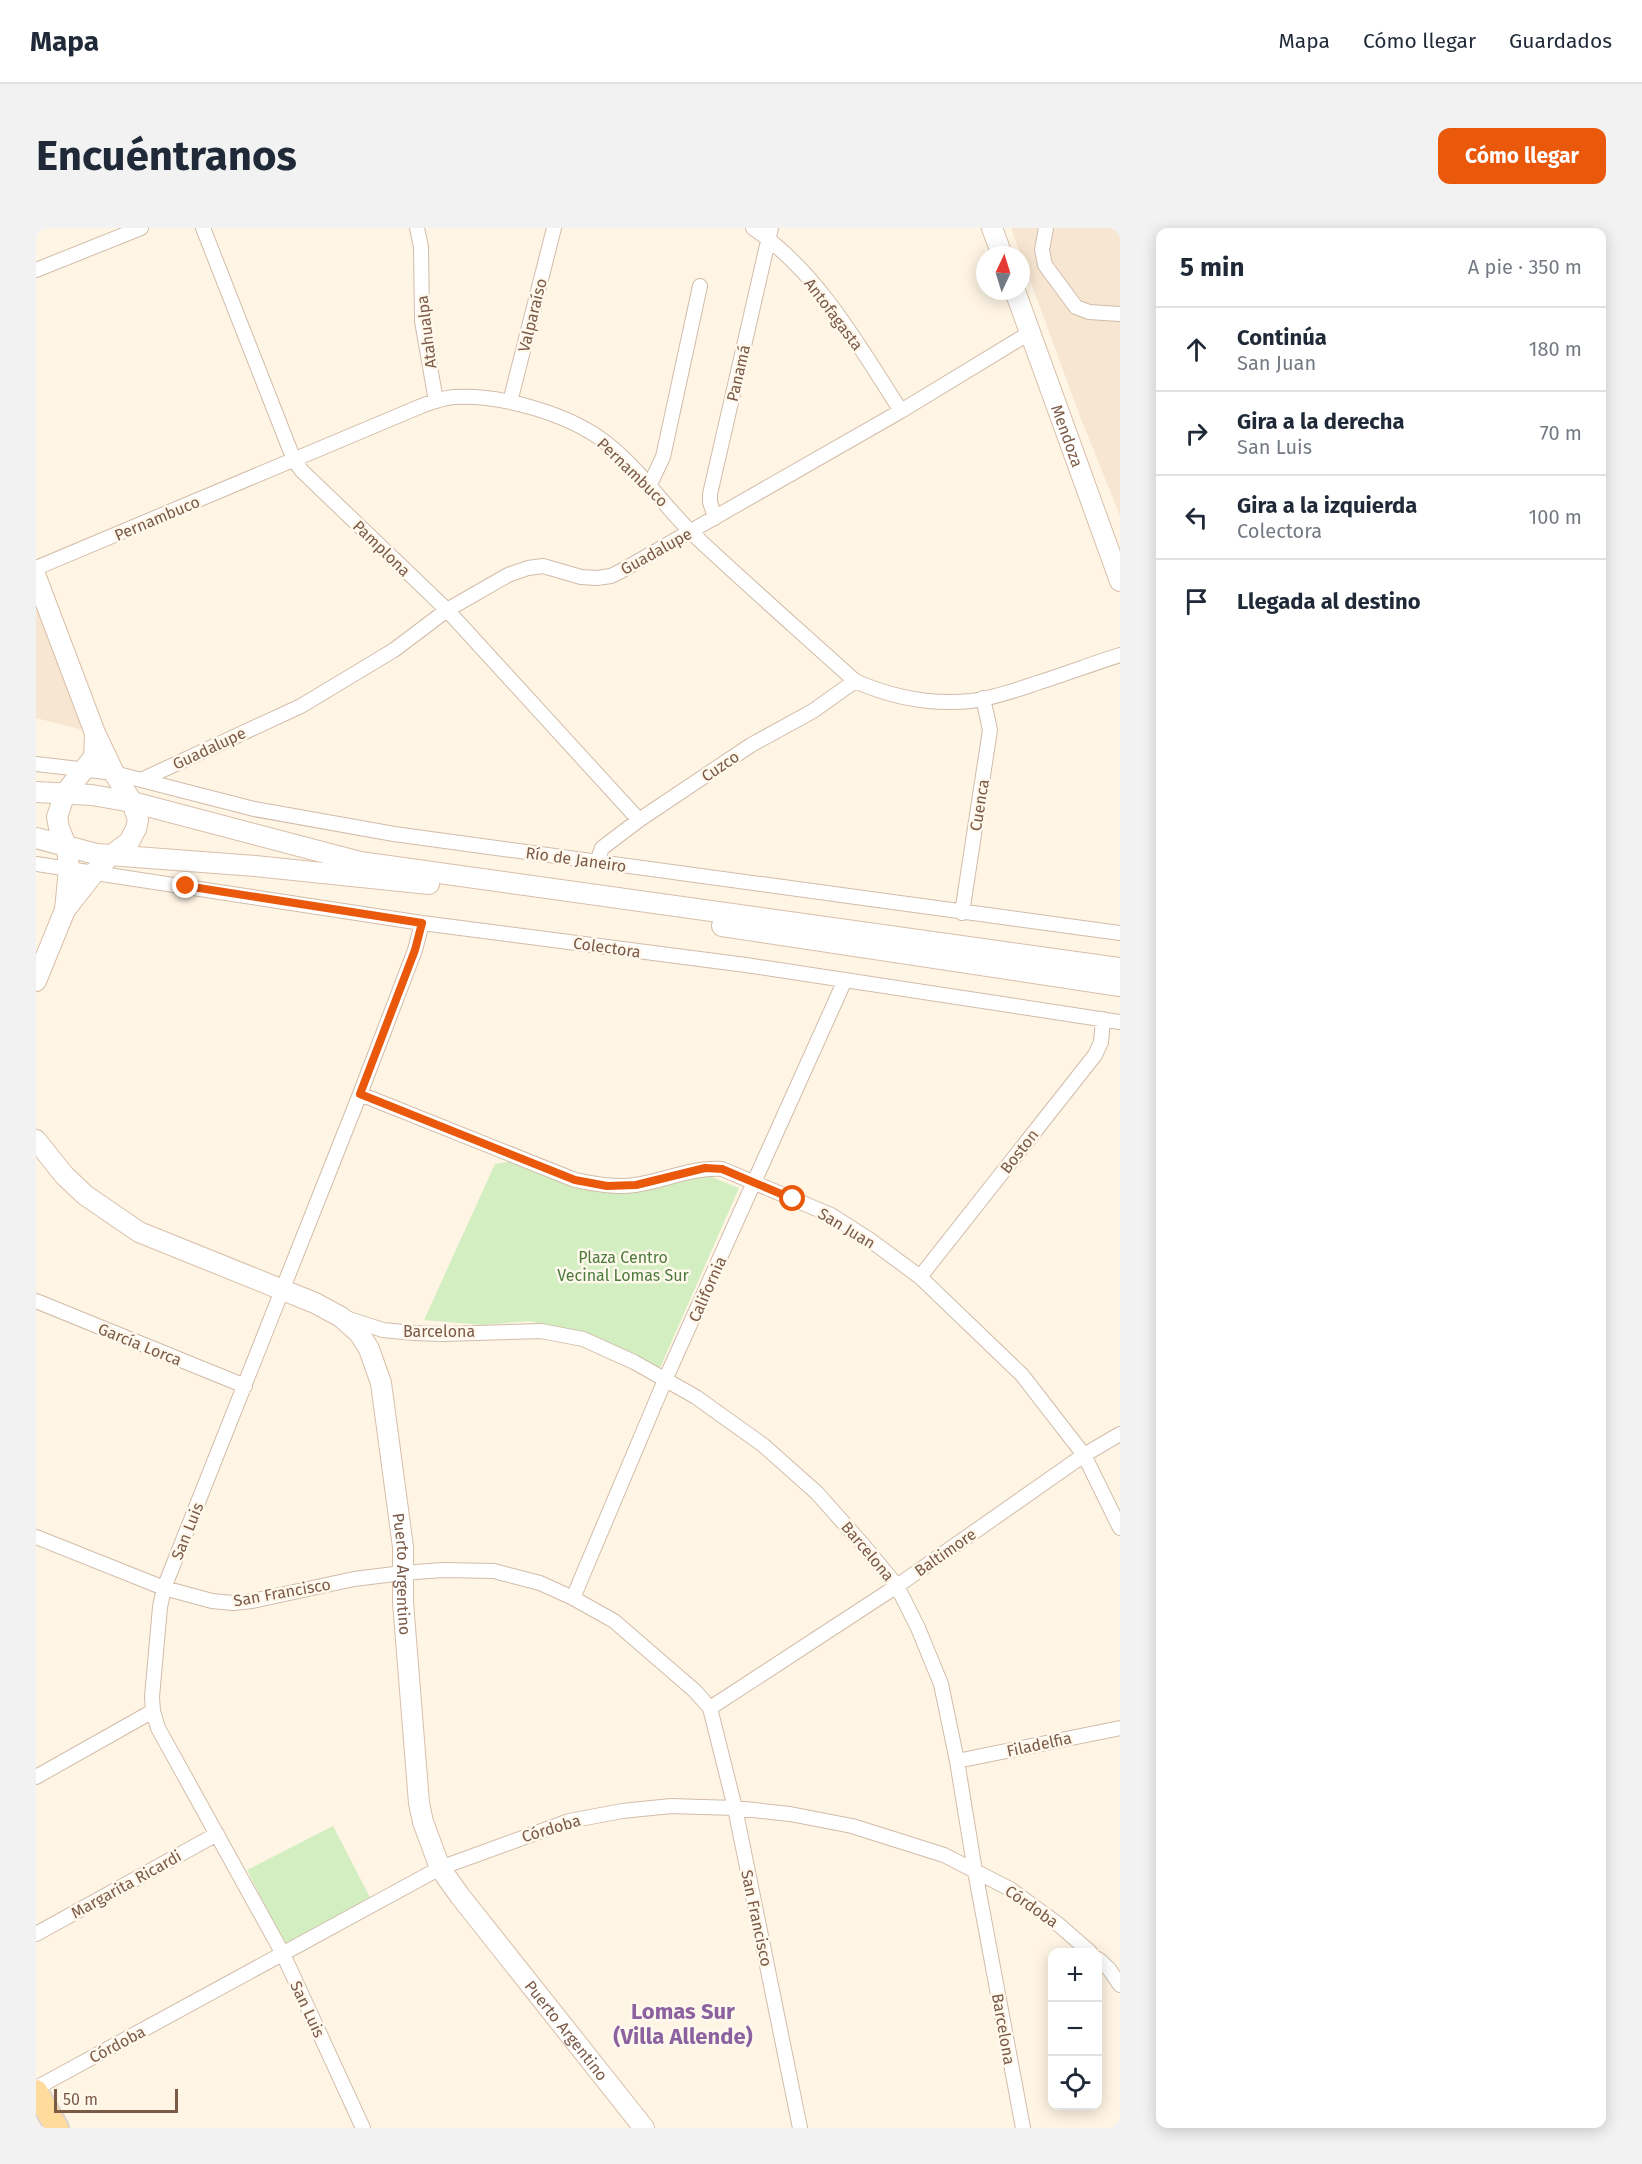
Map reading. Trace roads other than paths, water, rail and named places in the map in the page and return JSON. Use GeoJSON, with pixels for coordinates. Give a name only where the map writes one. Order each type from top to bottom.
{"type":"FeatureCollection","features":[{"type":"Feature","properties":{"kind":"main road"},"geometry":{"type":"LineString","coordinates":[[992,228],[999,246]]}},
{"type":"Feature","properties":{"kind":"main road","name":"Mendoza"},"geometry":{"type":"LineString","coordinates":[[1019,300],[1120,581]]}},
{"type":"Feature","properties":{"kind":"main road"},"geometry":{"type":"LineString","coordinates":[[36,577],[95,733],[114,773],[132,802],[138,820],[129,842],[110,856],[65,910],[36,981]]}},
{"type":"Feature","properties":{"kind":"main road"},"geometry":{"type":"LineString","coordinates":[[65,910],[69,869],[67,848],[57,817],[65,793],[94,757],[95,733]]}},
{"type":"Feature","properties":{"kind":"main road"},"geometry":{"type":"LineString","coordinates":[[36,792],[65,793],[132,802],[360,862],[1120,968]]}},
{"type":"Feature","properties":{"kind":"main road"},"geometry":{"type":"LineString","coordinates":[[36,838],[67,848],[110,856],[255,866],[484,890],[1112,985],[1120,999]]}},
{"type":"Feature","properties":{"kind":"main road","name":"Puerto Argentino"},"geometry":{"type":"LineString","coordinates":[[36,1140],[64,1175],[116,1218],[139,1232],[282,1289],[341,1317],[359,1333],[369,1349],[381,1383],[403,1547],[402,1573],[419,1803],[423,1822],[440,1868],[460,1896],[644,2128]]}},
{"type":"Feature","properties":{"kind":"main road"},"geometry":{"type":"LineString","coordinates":[[36,2090],[57,2128]]}},
{"type":"Feature","properties":{"kind":"street"},"geometry":{"type":"LineString","coordinates":[[36,270],[141,228]]}},
{"type":"Feature","properties":{"kind":"street","name":"Pamplona"},"geometry":{"type":"LineString","coordinates":[[203,228],[294,460],[302,471],[447,610],[639,820]]}},
{"type":"Feature","properties":{"kind":"street","name":"Atahualpa"},"geometry":{"type":"LineString","coordinates":[[417,228],[421,248],[422,321],[436,401]]}},
{"type":"Feature","properties":{"kind":"street","name":"Valparaíso"},"geometry":{"type":"LineString","coordinates":[[510,402],[554,228]]}},
{"type":"Feature","properties":{"kind":"street","name":"Antofagasta"},"geometry":{"type":"LineString","coordinates":[[753,228],[770,233],[842,320],[901,411]]}},
{"type":"Feature","properties":{"kind":"street"},"geometry":{"type":"LineString","coordinates":[[1046,228],[1042,250],[1045,265],[1077,307],[1089,312],[1120,314]]}},
{"type":"Feature","properties":{"kind":"street","name":"Panamá"},"geometry":{"type":"LineString","coordinates":[[715,519],[710,494],[770,233]]}},
{"type":"Feature","properties":{"kind":"street"},"geometry":{"type":"LineString","coordinates":[[650,484],[663,457],[700,286]]}},
{"type":"Feature","properties":{"kind":"street","name":"Guadalupe"},"geometry":{"type":"LineString","coordinates":[[141,780],[301,706],[394,650],[447,610],[508,574],[543,566],[581,577],[611,576],[715,519],[901,411],[1031,332]]}},
{"type":"Feature","properties":{"kind":"street","name":"Pernambuco"},"geometry":{"type":"LineString","coordinates":[[36,568],[436,401],[455,397],[510,402],[543,411],[578,424],[605,442],[650,484],[691,532],[855,681],[877,691],[904,698],[945,702],[983,699],[1120,655]]}},
{"type":"Feature","properties":{"kind":"street","name":"Cuzco"},"geometry":{"type":"LineString","coordinates":[[597,862],[602,848],[639,820],[751,745],[813,711],[855,681]]}},
{"type":"Feature","properties":{"kind":"street","name":"Cuenca"},"geometry":{"type":"LineString","coordinates":[[962,913],[990,730],[983,699]]}},
{"type":"Feature","properties":{"kind":"street","name":"Río de Janeiro"},"geometry":{"type":"LineString","coordinates":[[36,764],[114,773],[266,811],[394,834],[1120,933]]}},
{"type":"Feature","properties":{"kind":"street"},"geometry":{"type":"LineString","coordinates":[[36,864],[94,873]]}},
{"type":"Feature","properties":{"kind":"street","name":"Colectora"},"geometry":{"type":"LineString","coordinates":[[94,873],[422,923],[746,965],[1120,1022]]}},
{"type":"Feature","properties":{"kind":"street","name":"San Luis"},"geometry":{"type":"LineString","coordinates":[[363,2128],[283,1954],[158,1728],[152,1697],[160,1607],[164,1588],[360,1094],[415,950],[422,923]]}},
{"type":"Feature","properties":{"kind":"street","name":"California"},"geometry":{"type":"LineString","coordinates":[[573,1599],[665,1380],[845,980]]}},
{"type":"Feature","properties":{"kind":"street","name":"Boston"},"geometry":{"type":"LineString","coordinates":[[920,1277],[1095,1055],[1101,1042],[1103,1019]]}},
{"type":"Feature","properties":{"kind":"street","name":"San Juan"},"geometry":{"type":"LineString","coordinates":[[360,1094],[575,1180],[607,1186],[636,1185],[705,1168],[722,1169],[831,1215],[920,1277],[1022,1375],[1084,1455],[1120,1528]]}},
{"type":"Feature","properties":{"kind":"street","name":"García Lorca"},"geometry":{"type":"LineString","coordinates":[[36,1301],[244,1386]]}},
{"type":"Feature","properties":{"kind":"street","name":"Barcelona"},"geometry":{"type":"LineString","coordinates":[[341,1317],[383,1330],[414,1333],[541,1331],[583,1339],[634,1362],[696,1397],[763,1445],[817,1493],[897,1586],[918,1628],[941,1684],[1023,2128]]}},
{"type":"Feature","properties":{"kind":"street","name":"Baltimore"},"geometry":{"type":"LineString","coordinates":[[710,1708],[897,1586],[1084,1455],[1120,1434]]}},
{"type":"Feature","properties":{"kind":"street","name":"San Francisco"},"geometry":{"type":"LineString","coordinates":[[36,1537],[164,1588],[213,1601],[233,1603],[354,1579],[402,1573],[443,1570],[494,1572],[540,1584],[614,1622],[695,1691],[710,1708],[735,1808],[800,2128]]}},
{"type":"Feature","properties":{"kind":"street"},"geometry":{"type":"LineString","coordinates":[[36,1777],[153,1711]]}},
{"type":"Feature","properties":{"kind":"street","name":"Filadelfia"},"geometry":{"type":"LineString","coordinates":[[957,1761],[1120,1728]]}},
{"type":"Feature","properties":{"kind":"street","name":"Córdoba"},"geometry":{"type":"LineString","coordinates":[[36,2090],[440,1868],[569,1821],[622,1811],[671,1806],[735,1808],[790,1814],[852,1826],[944,1855],[1010,1889],[1059,1925],[1084,1948]]}},
{"type":"Feature","properties":{"kind":"street","name":"Margarita Ricardi"},"geometry":{"type":"LineString","coordinates":[[36,1934],[217,1834]]}},
{"type":"Feature","properties":{"kind":"street"},"geometry":{"type":"LineString","coordinates":[[1102,1963],[1120,1985]]}},
{"type":"Feature","properties":{"kind":"district","name":"Lomas Sur (Villa Allende)"},"geometry":{"type":"Point","coordinates":[683,2024]}},
{"type":"Feature","properties":{"kind":"park label","name":"Plaza Centro Vecinal Lomas Sur"},"geometry":{"type":"Point","coordinates":[623,1266]}}]}
